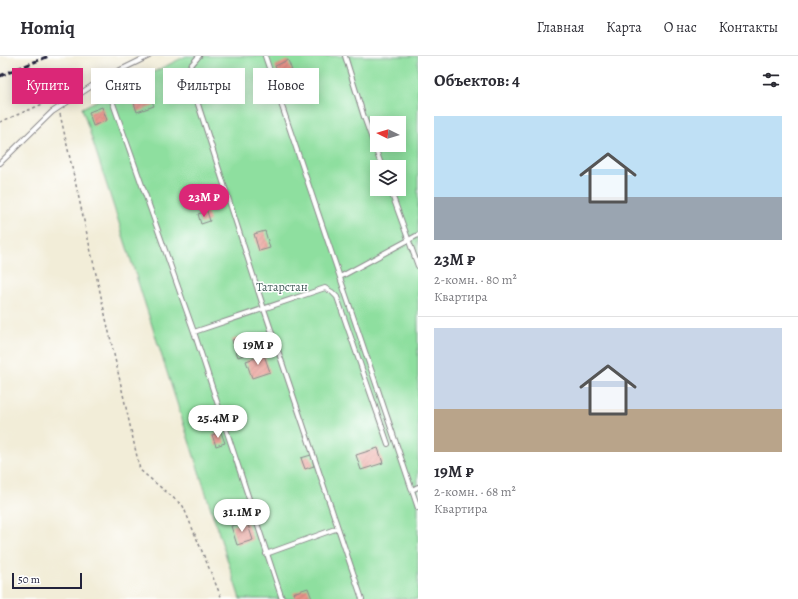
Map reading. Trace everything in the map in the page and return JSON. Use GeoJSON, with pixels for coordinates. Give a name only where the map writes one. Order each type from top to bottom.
{"type":"FeatureCollection","features":[{"type":"Feature","properties":{"kind":"lane"},"geometry":{"type":"LineString","coordinates":[[124,68],[149,56]]}},
{"type":"Feature","properties":{"kind":"lane"},"geometry":{"type":"LineString","coordinates":[[199,56],[187,70],[264,309],[362,599]]}},
{"type":"Feature","properties":{"kind":"lane"},"geometry":{"type":"LineString","coordinates":[[264,56],[418,508]]}},
{"type":"Feature","properties":{"kind":"lane"},"geometry":{"type":"LineString","coordinates":[[345,56],[379,160]]}},
{"type":"Feature","properties":{"kind":"lane"},"geometry":{"type":"LineString","coordinates":[[0,163],[52,112],[91,86]]}},
{"type":"Feature","properties":{"kind":"lane"},"geometry":{"type":"LineString","coordinates":[[113,104],[194,332],[282,599]]}},
{"type":"Feature","properties":{"kind":"lane"},"geometry":{"type":"LineString","coordinates":[[392,196],[418,266]]}},
{"type":"Feature","properties":{"kind":"lane"},"geometry":{"type":"LineString","coordinates":[[340,277],[418,235]]}},
{"type":"Feature","properties":{"kind":"lane"},"geometry":{"type":"LineString","coordinates":[[194,332],[326,288],[337,297],[388,444]]}},
{"type":"Feature","properties":{"kind":"lane"},"geometry":{"type":"LineString","coordinates":[[412,490],[418,487]]}},
{"type":"Feature","properties":{"kind":"lane"},"geometry":{"type":"LineString","coordinates":[[266,554],[338,528]]}},
{"type":"Feature","properties":{"kind":"path"},"geometry":{"type":"LineString","coordinates":[[0,122],[43,104]]}},
{"type":"Feature","properties":{"kind":"path"},"geometry":{"type":"LineString","coordinates":[[58,108],[140,470],[183,506],[222,599]]}},
{"type":"Feature","properties":{"kind":"green space","name":"Татарстан"},"geometry":{"type":"Polygon","coordinates":[[[186,56],[418,56],[418,599],[240,599],[82,108],[91,104],[155,104],[155,72],[186,56]]]}},
{"type":"Feature","properties":{"kind":"building"},"geometry":{"type":"Polygon","coordinates":[[[288,60],[291,68],[276,68],[275,66],[288,60]]]}},
{"type":"Feature","properties":{"kind":"building"},"geometry":{"type":"Polygon","coordinates":[[[134,104],[153,104],[154,106],[137,112],[134,104]]]}},
{"type":"Feature","properties":{"kind":"building"},"geometry":{"type":"Polygon","coordinates":[[[102,107],[107,120],[93,126],[89,112],[102,107]]]}},
{"type":"Feature","properties":{"kind":"building"},"geometry":{"type":"Polygon","coordinates":[[[207,211],[210,221],[201,224],[198,214],[207,211]]]}},
{"type":"Feature","properties":{"kind":"building"},"geometry":{"type":"Polygon","coordinates":[[[265,231],[270,248],[259,251],[254,234],[265,231]]]}},
{"type":"Feature","properties":{"kind":"building"},"geometry":{"type":"Polygon","coordinates":[[[248,335],[253,352],[238,357],[232,340],[248,335]]]}},
{"type":"Feature","properties":{"kind":"building"},"geometry":{"type":"Polygon","coordinates":[[[264,355],[270,372],[252,378],[246,361],[264,355]]]}},
{"type":"Feature","properties":{"kind":"building"},"geometry":{"type":"Polygon","coordinates":[[[221,432],[225,443],[216,446],[212,435],[221,432]]]}},
{"type":"Feature","properties":{"kind":"building"},"geometry":{"type":"Polygon","coordinates":[[[378,448],[383,463],[361,470],[356,455],[378,448]]]}},
{"type":"Feature","properties":{"kind":"building"},"geometry":{"type":"Polygon","coordinates":[[[311,455],[314,466],[305,469],[301,458],[311,455]]]}},
{"type":"Feature","properties":{"kind":"building"},"geometry":{"type":"Polygon","coordinates":[[[247,522],[253,540],[237,545],[231,526],[247,522]]]}},
{"type":"Feature","properties":{"kind":"building"},"geometry":{"type":"Polygon","coordinates":[[[308,588],[312,599],[296,599],[293,593],[308,588]]]}},
{"type":"Feature","properties":{"kind":"railway"},"geometry":{"type":"LineString","coordinates":[[0,76],[49,56]]}}]}
